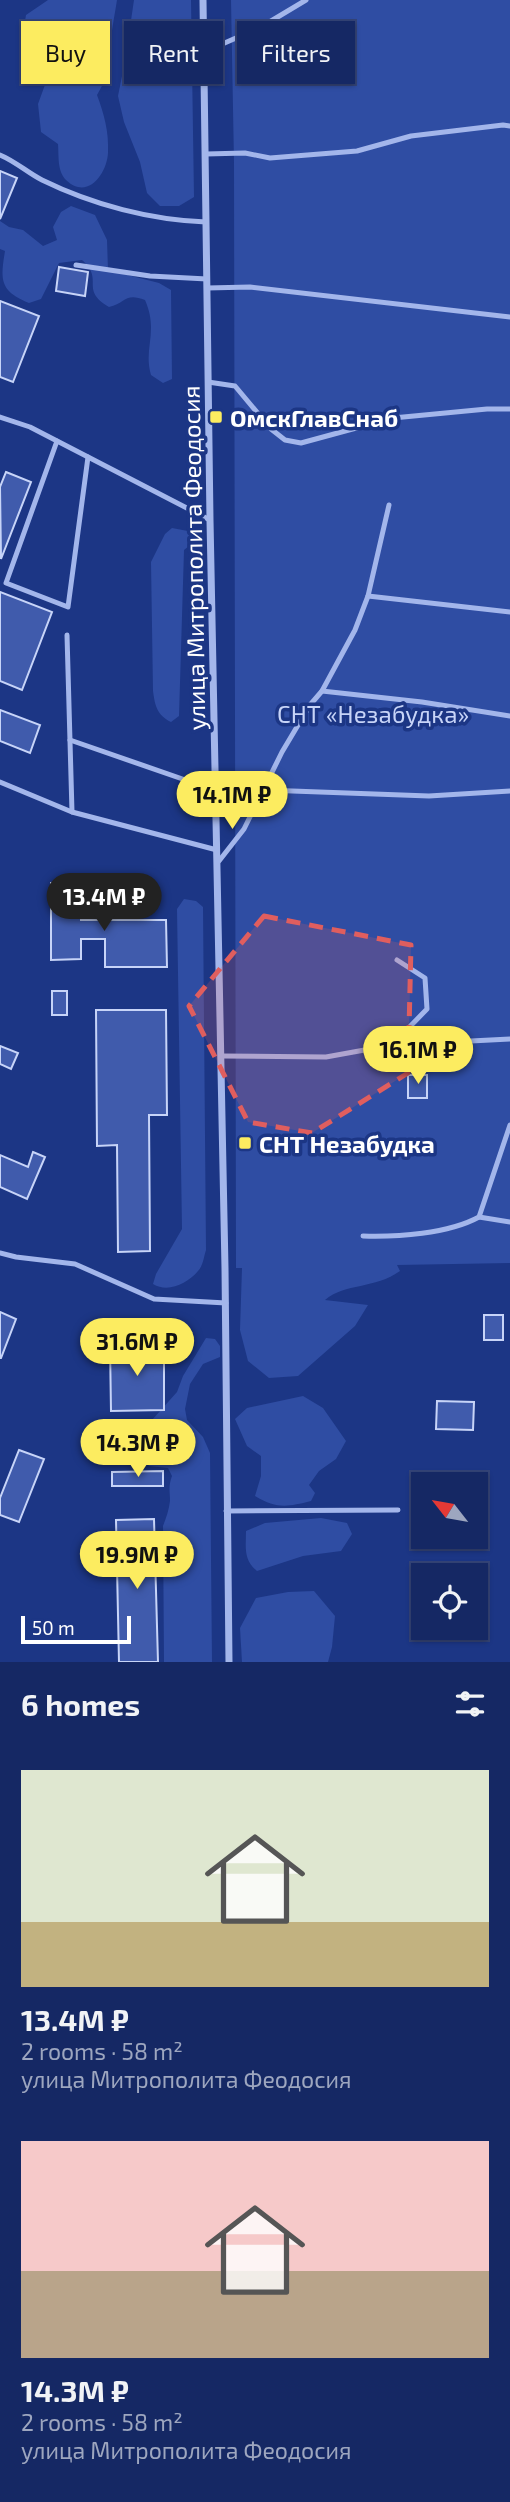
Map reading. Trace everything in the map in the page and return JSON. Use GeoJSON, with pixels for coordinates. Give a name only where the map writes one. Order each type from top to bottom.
{"type":"FeatureCollection","features":[{"type":"Feature","properties":{"kind":"street","name":"улица Митрополита Феодосия"},"geometry":{"type":"LineString","coordinates":[[204,0],[204,21]]}},
{"type":"Feature","properties":{"kind":"street","name":"улица Митрополита Феодосия"},"geometry":{"type":"LineString","coordinates":[[205,84],[210,520],[226,1303],[229,1662]]}},
{"type":"Feature","properties":{"kind":"lane"},"geometry":{"type":"LineString","coordinates":[[223,44],[261,27],[306,0]]}},
{"type":"Feature","properties":{"kind":"lane"},"geometry":{"type":"LineString","coordinates":[[206,153],[245,153],[270,158],[357,151],[411,136],[510,126]]}},
{"type":"Feature","properties":{"kind":"lane"},"geometry":{"type":"LineString","coordinates":[[0,155],[50,184],[105,203],[148,216],[206,222]]}},
{"type":"Feature","properties":{"kind":"lane"},"geometry":{"type":"LineString","coordinates":[[76,265],[207,284],[510,317]]}},
{"type":"Feature","properties":{"kind":"lane"},"geometry":{"type":"LineString","coordinates":[[208,382],[235,386],[271,429],[285,440],[301,443],[393,418],[510,409]]}},
{"type":"Feature","properties":{"kind":"lane"},"geometry":{"type":"LineString","coordinates":[[0,417],[30,427],[210,520]]}},
{"type":"Feature","properties":{"kind":"lane"},"geometry":{"type":"LineString","coordinates":[[57,441],[6,583],[68,607],[88,457]]}},
{"type":"Feature","properties":{"kind":"lane"},"geometry":{"type":"LineString","coordinates":[[219,861],[244,829],[282,752],[310,705],[322,691],[355,630],[368,596],[389,505]]}},
{"type":"Feature","properties":{"kind":"lane"},"geometry":{"type":"LineString","coordinates":[[368,596],[510,612]]}},
{"type":"Feature","properties":{"kind":"lane"},"geometry":{"type":"LineString","coordinates":[[67,635],[72,812]]}},
{"type":"Feature","properties":{"kind":"lane"},"geometry":{"type":"LineString","coordinates":[[322,691],[422,702],[510,716]]}},
{"type":"Feature","properties":{"kind":"lane"},"geometry":{"type":"LineString","coordinates":[[70,740],[194,783],[217,807]]}},
{"type":"Feature","properties":{"kind":"lane"},"geometry":{"type":"LineString","coordinates":[[0,782],[72,812],[218,850]]}},
{"type":"Feature","properties":{"kind":"lane"},"geometry":{"type":"LineString","coordinates":[[265,790],[429,796],[510,792]]}},
{"type":"Feature","properties":{"kind":"lane"},"geometry":{"type":"LineString","coordinates":[[392,1045],[426,1009],[425,978],[397,960]]}},
{"type":"Feature","properties":{"kind":"lane"},"geometry":{"type":"LineString","coordinates":[[222,1056],[326,1058],[392,1045],[510,1039]]}},
{"type":"Feature","properties":{"kind":"lane"},"geometry":{"type":"LineString","coordinates":[[479,1217],[510,1125]]}},
{"type":"Feature","properties":{"kind":"lane"},"geometry":{"type":"LineString","coordinates":[[363,1236],[386,1236],[465,1225],[479,1217],[510,1222]]}},
{"type":"Feature","properties":{"kind":"lane"},"geometry":{"type":"LineString","coordinates":[[0,1252],[16,1257],[75,1264],[154,1299],[226,1303]]}},
{"type":"Feature","properties":{"kind":"lane"},"geometry":{"type":"LineString","coordinates":[[226,1511],[398,1510]]}},
{"type":"Feature","properties":{"kind":"highlighted area"},"geometry":{"type":"Polygon","coordinates":[[[264,916],[411,945],[408,1073],[312,1133],[248,1122],[189,1006],[264,916]]]}},
{"type":"Feature","properties":{"kind":"green space"},"geometry":{"type":"Polygon","coordinates":[[[48,0],[117,0],[110,63],[110,21],[25,21],[26,15],[48,0]]]}},
{"type":"Feature","properties":{"kind":"green space"},"geometry":{"type":"Polygon","coordinates":[[[134,0],[191,0],[191,21],[131,21],[134,0]]]}},
{"type":"Feature","properties":{"kind":"green space","name":"СНТ «Незабудка»"},"geometry":{"type":"Polygon","coordinates":[[[231,0],[510,0],[510,1263],[397,1265],[400,1271],[390,1277],[333,1295],[325,1300],[368,1305],[355,1326],[298,1376],[269,1378],[248,1361],[240,1330],[242,1268],[236,1268],[234,163],[231,0]]]}},
{"type":"Feature","properties":{"kind":"green space"},"geometry":{"type":"Polygon","coordinates":[[[124,66],[124,84],[192,84],[194,197],[179,206],[160,206],[147,193],[140,162],[124,122],[118,96],[124,66]]]}},
{"type":"Feature","properties":{"kind":"green space"},"geometry":{"type":"Polygon","coordinates":[[[45,84],[103,84],[97,95],[107,130],[108,153],[104,169],[95,182],[89,186],[74,186],[63,176],[58,144],[41,132],[38,104],[45,84]]]}},
{"type":"Feature","properties":{"kind":"green space"},"geometry":{"type":"Polygon","coordinates":[[[71,206],[95,215],[107,240],[108,270],[159,283],[171,290],[172,379],[163,383],[151,375],[151,321],[145,300],[133,297],[109,307],[95,295],[92,273],[82,260],[59,263],[41,299],[29,303],[12,294],[4,284],[5,251],[0,249],[0,221],[9,227],[23,230],[43,246],[57,240],[53,227],[61,212],[71,206]]]}},
{"type":"Feature","properties":{"kind":"green space"},"geometry":{"type":"Polygon","coordinates":[[[172,528],[193,532],[194,542],[184,550],[179,716],[171,722],[158,709],[153,691],[151,562],[165,534],[172,528]]]}},
{"type":"Feature","properties":{"kind":"green space"},"geometry":{"type":"Polygon","coordinates":[[[184,899],[196,901],[203,907],[206,1250],[201,1266],[194,1276],[177,1286],[165,1288],[153,1284],[182,1229],[177,909],[184,899]]]}},
{"type":"Feature","properties":{"kind":"green space"},"geometry":{"type":"Polygon","coordinates":[[[206,1338],[215,1339],[220,1346],[220,1357],[203,1364],[190,1384],[185,1409],[187,1420],[203,1437],[210,1453],[212,1662],[164,1662],[163,1526],[170,1504],[172,1476],[168,1468],[149,1466],[141,1454],[144,1429],[177,1392],[183,1376],[206,1338]]]}},
{"type":"Feature","properties":{"kind":"green space"},"geometry":{"type":"Polygon","coordinates":[[[303,1396],[323,1408],[346,1441],[336,1459],[319,1471],[309,1485],[315,1493],[311,1501],[276,1505],[255,1496],[261,1476],[261,1456],[247,1446],[235,1419],[247,1408],[303,1396]]]}},
{"type":"Feature","properties":{"kind":"green space"},"geometry":{"type":"Polygon","coordinates":[[[321,1518],[347,1523],[352,1534],[341,1551],[303,1556],[257,1571],[249,1562],[246,1553],[246,1531],[265,1523],[321,1518]]]}},
{"type":"Feature","properties":{"kind":"green space"},"geometry":{"type":"Polygon","coordinates":[[[314,1591],[335,1616],[328,1662],[242,1662],[240,1628],[256,1598],[288,1592],[314,1591]]]}},
{"type":"Feature","properties":{"kind":"building"},"geometry":{"type":"Polygon","coordinates":[[[0,171],[17,178],[0,219],[0,171]]]}},
{"type":"Feature","properties":{"kind":"building"},"geometry":{"type":"Polygon","coordinates":[[[59,267],[88,272],[85,296],[56,291],[59,267]]]}},
{"type":"Feature","properties":{"kind":"building"},"geometry":{"type":"Polygon","coordinates":[[[0,301],[39,316],[13,382],[0,377],[0,301]]]}},
{"type":"Feature","properties":{"kind":"building"},"geometry":{"type":"Polygon","coordinates":[[[6,472],[31,482],[1,559],[0,487],[6,472]]]}},
{"type":"Feature","properties":{"kind":"building"},"geometry":{"type":"Polygon","coordinates":[[[0,592],[52,612],[22,690],[0,681],[0,592]]]}},
{"type":"Feature","properties":{"kind":"building"},"geometry":{"type":"Polygon","coordinates":[[[0,710],[40,725],[30,753],[0,741],[0,710]]]}},
{"type":"Feature","properties":{"kind":"building"},"geometry":{"type":"Polygon","coordinates":[[[81,882],[81,920],[166,920],[167,967],[105,967],[105,939],[81,939],[81,959],[51,960],[51,883],[81,882]]]}},
{"type":"Feature","properties":{"kind":"building"},"geometry":{"type":"Polygon","coordinates":[[[52,991],[67,991],[67,1015],[52,1015],[52,991]]]}},
{"type":"Feature","properties":{"kind":"building"},"geometry":{"type":"Polygon","coordinates":[[[96,1010],[166,1010],[167,1115],[149,1115],[150,1251],[118,1252],[117,1145],[97,1146],[96,1010]]]}},
{"type":"Feature","properties":{"kind":"building"},"geometry":{"type":"Polygon","coordinates":[[[0,1046],[18,1053],[11,1069],[0,1064],[0,1046]]]}},
{"type":"Feature","properties":{"kind":"building"},"geometry":{"type":"Polygon","coordinates":[[[408,1075],[427,1075],[427,1098],[408,1098],[408,1075]]]}},
{"type":"Feature","properties":{"kind":"building"},"geometry":{"type":"Polygon","coordinates":[[[33,1152],[45,1157],[27,1199],[0,1187],[0,1155],[28,1167],[33,1152]]]}},
{"type":"Feature","properties":{"kind":"building"},"geometry":{"type":"Polygon","coordinates":[[[0,1312],[16,1319],[1,1358],[0,1358],[0,1312]]]}},
{"type":"Feature","properties":{"kind":"building"},"geometry":{"type":"Polygon","coordinates":[[[484,1315],[503,1315],[503,1340],[484,1340],[484,1315]]]}},
{"type":"Feature","properties":{"kind":"building"},"geometry":{"type":"Polygon","coordinates":[[[110,1345],[164,1345],[164,1410],[111,1411],[110,1345]]]}},
{"type":"Feature","properties":{"kind":"building"},"geometry":{"type":"Polygon","coordinates":[[[437,1401],[474,1402],[473,1430],[436,1429],[437,1401]]]}},
{"type":"Feature","properties":{"kind":"building"},"geometry":{"type":"Polygon","coordinates":[[[19,1450],[44,1459],[19,1522],[0,1515],[0,1498],[19,1450]]]}},
{"type":"Feature","properties":{"kind":"building"},"geometry":{"type":"Polygon","coordinates":[[[163,1471],[163,1486],[112,1486],[112,1472],[163,1471]]]}},
{"type":"Feature","properties":{"kind":"building"},"geometry":{"type":"Polygon","coordinates":[[[154,1519],[158,1662],[119,1662],[116,1520],[154,1519]]]}},
{"type":"Feature","properties":{"kind":"place","name":"ОмскГлавСнаб"},"geometry":{"type":"Point","coordinates":[216,417]}},
{"type":"Feature","properties":{"kind":"place","name":"СНТ Незабудка"},"geometry":{"type":"Point","coordinates":[245,1143]}}]}
